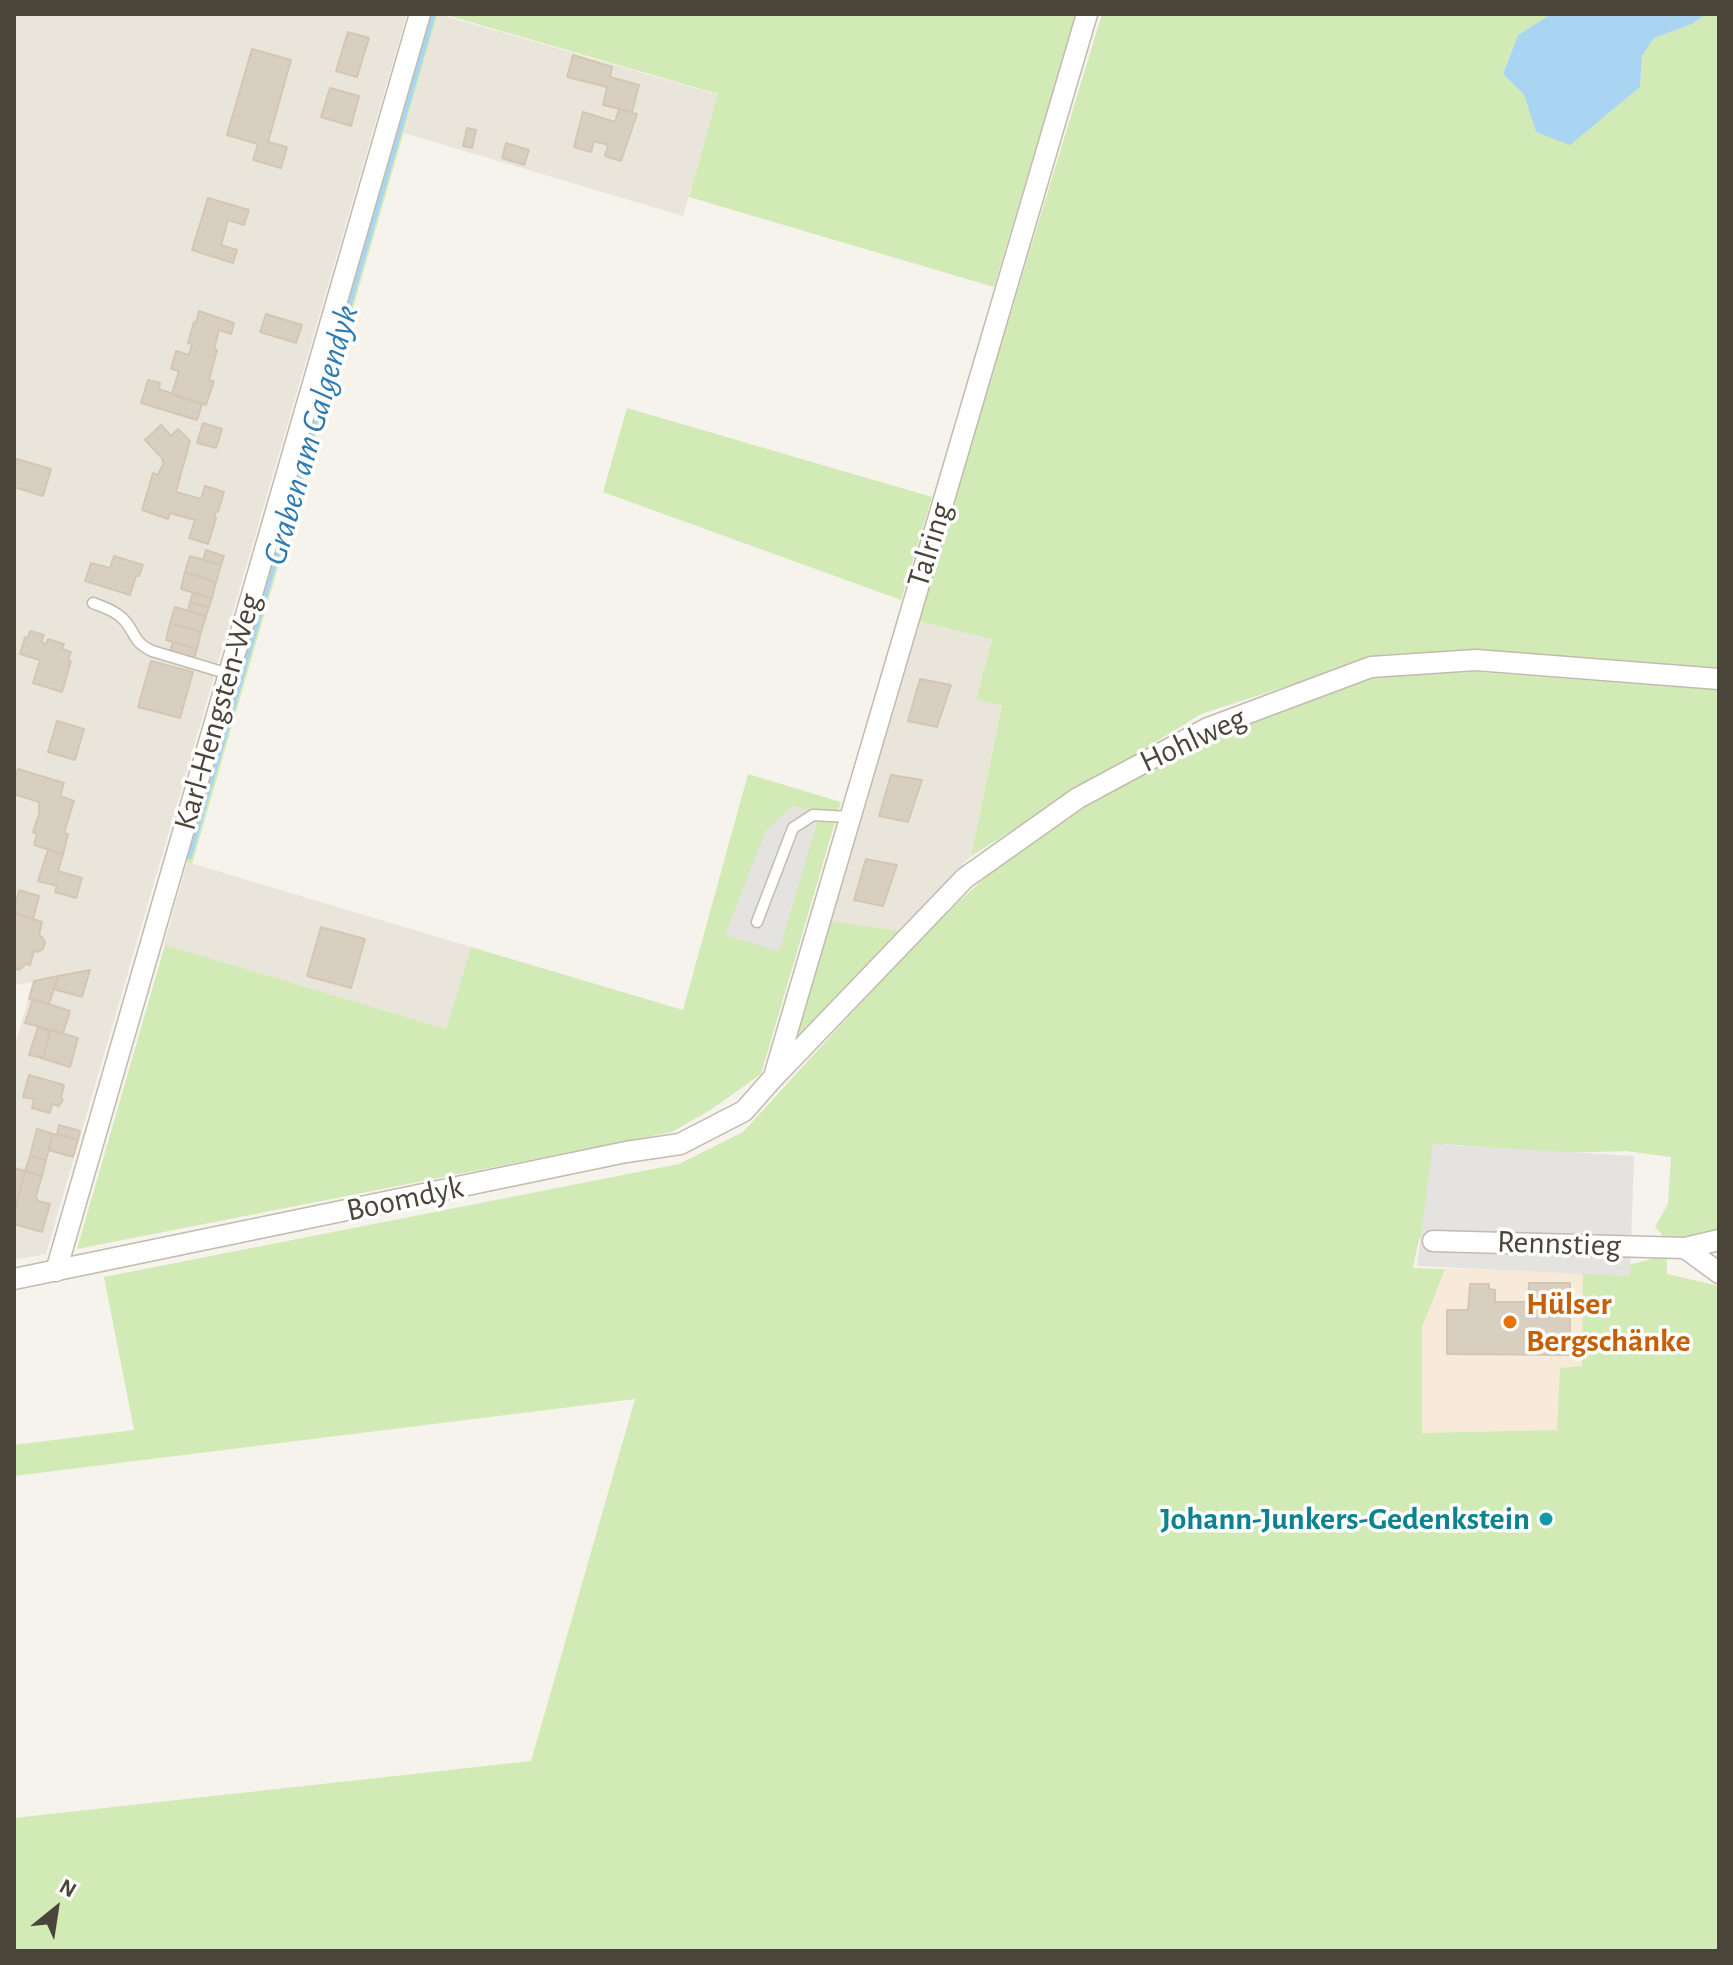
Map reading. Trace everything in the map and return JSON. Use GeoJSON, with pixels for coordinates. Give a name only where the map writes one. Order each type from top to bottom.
{"type":"FeatureCollection","features":[{"type":"Feature","properties":{"kind":"street","name":"Karl-Hengsten-Weg"},"geometry":{"type":"LineString","coordinates":[[56,1271],[420,14]]}},
{"type":"Feature","properties":{"kind":"street","name":"Talring"},"geometry":{"type":"LineString","coordinates":[[774,1077],[1087,14]]}},
{"type":"Feature","properties":{"kind":"street","name":"Hohlweg"},"geometry":{"type":"LineString","coordinates":[[774,1077],[965,878],[1078,798],[1208,728],[1371,667],[1476,660],[1719,679]]}},
{"type":"Feature","properties":{"kind":"street","name":"Boomdyk"},"geometry":{"type":"LineString","coordinates":[[14,1279],[626,1152],[680,1144],[744,1111],[774,1077]]}},
{"type":"Feature","properties":{"kind":"street","name":"Rennstieg"},"geometry":{"type":"LineString","coordinates":[[1433,1241],[1685,1248],[1719,1240]]}},
{"type":"Feature","properties":{"kind":"street"},"geometry":{"type":"LineString","coordinates":[[1685,1248],[1719,1273]]}},
{"type":"Feature","properties":{"kind":"lane"},"geometry":{"type":"LineString","coordinates":[[93,603],[121,616],[141,646],[229,674]]}},
{"type":"Feature","properties":{"kind":"lane"},"geometry":{"type":"LineString","coordinates":[[757,922],[793,828],[813,815],[850,817]]}},
{"type":"Feature","properties":{"kind":"shaded area"},"geometry":{"type":"Polygon","coordinates":[[[14,14],[407,14],[46,1254],[14,1260],[14,1049],[33,982],[14,985],[14,14]]]}},
{"type":"Feature","properties":{"kind":"shaded area"},"geometry":{"type":"Polygon","coordinates":[[[438,14],[719,95],[683,216],[404,133],[438,14]]]}},
{"type":"Feature","properties":{"kind":"shaded area"},"geometry":{"type":"Polygon","coordinates":[[[917,621],[992,639],[976,700],[1002,704],[971,856],[900,931],[831,921],[917,621]]]}},
{"type":"Feature","properties":{"kind":"shaded area"},"geometry":{"type":"Polygon","coordinates":[[[793,806],[820,813],[779,951],[725,935],[766,830],[793,806]]]}},
{"type":"Feature","properties":{"kind":"shaded area"},"geometry":{"type":"Polygon","coordinates":[[[187,862],[471,947],[446,1029],[164,945],[187,862]]]}},
{"type":"Feature","properties":{"kind":"shaded area"},"geometry":{"type":"Polygon","coordinates":[[[1433,1144],[1634,1156],[1630,1276],[1417,1266],[1433,1144]]]}},
{"type":"Feature","properties":{"kind":"shaded area"},"geometry":{"type":"Polygon","coordinates":[[[1445,1269],[1583,1270],[1582,1366],[1560,1369],[1558,1430],[1421,1433],[1422,1327],[1445,1269]]]}},
{"type":"Feature","properties":{"kind":"green space"},"geometry":{"type":"Polygon","coordinates":[[[428,14],[438,14],[192,864],[183,861],[428,14]]]}},
{"type":"Feature","properties":{"kind":"green space"},"geometry":{"type":"Polygon","coordinates":[[[443,14],[1076,14],[994,287],[689,197],[718,94],[443,14]]]}},
{"type":"Feature","properties":{"kind":"green space"},"geometry":{"type":"Polygon","coordinates":[[[1102,14],[1551,14],[1518,35],[1503,74],[1524,95],[1536,132],[1570,144],[1640,87],[1642,56],[1654,38],[1692,24],[1706,14],[1719,14],[1719,668],[1499,651],[1386,654],[1201,714],[971,856],[1002,705],[976,700],[992,639],[917,621],[1102,14]]]}},
{"type":"Feature","properties":{"kind":"green space"},"geometry":{"type":"Polygon","coordinates":[[[627,408],[932,497],[901,600],[603,492],[627,408]]]}},
{"type":"Feature","properties":{"kind":"green space"},"geometry":{"type":"Polygon","coordinates":[[[1477,672],[1719,690],[1719,1232],[1668,1241],[1655,1227],[1668,1204],[1671,1157],[1626,1151],[1558,1153],[1444,1144],[1433,1226],[1419,1239],[1413,1268],[1445,1269],[1422,1327],[1422,1433],[1557,1430],[1560,1368],[1582,1366],[1583,1270],[1605,1271],[1667,1255],[1667,1274],[1719,1286],[1719,1951],[14,1951],[14,1818],[531,1761],[635,1399],[14,1476],[14,1445],[134,1430],[104,1277],[679,1164],[743,1132],[924,934],[990,873],[1110,787],[1278,708],[1375,675],[1477,672]]]}},
{"type":"Feature","properties":{"kind":"green space"},"geometry":{"type":"Polygon","coordinates":[[[748,774],[841,802],[761,1074],[712,1109],[672,1132],[77,1249],[165,945],[446,1029],[471,947],[683,1010],[748,774]]]}},
{"type":"Feature","properties":{"kind":"green space"},"geometry":{"type":"Polygon","coordinates":[[[831,921],[900,931],[794,1047],[831,921]]]}},
{"type":"Feature","properties":{"kind":"water"},"geometry":{"type":"Polygon","coordinates":[[[1551,14],[1706,14],[1692,24],[1654,38],[1642,56],[1640,87],[1570,145],[1536,132],[1524,95],[1503,74],[1518,35],[1551,14]]]}},
{"type":"Feature","properties":{"kind":"building"},"geometry":{"type":"Polygon","coordinates":[[[348,32],[369,38],[357,77],[336,71],[348,32]]]}},
{"type":"Feature","properties":{"kind":"building"},"geometry":{"type":"Polygon","coordinates":[[[252,49],[291,60],[268,142],[287,147],[281,168],[253,160],[258,144],[227,135],[252,49]]]}},
{"type":"Feature","properties":{"kind":"building"},"geometry":{"type":"Polygon","coordinates":[[[573,55],[612,67],[610,77],[639,85],[632,112],[603,105],[607,87],[567,77],[573,55]]]}},
{"type":"Feature","properties":{"kind":"building"},"geometry":{"type":"Polygon","coordinates":[[[330,88],[359,96],[351,126],[321,117],[330,88]]]}},
{"type":"Feature","properties":{"kind":"building"},"geometry":{"type":"Polygon","coordinates":[[[619,109],[637,114],[621,161],[605,156],[608,145],[594,141],[591,152],[574,147],[583,112],[615,122],[619,109]]]}},
{"type":"Feature","properties":{"kind":"building"},"geometry":{"type":"Polygon","coordinates":[[[467,128],[476,130],[472,148],[463,146],[467,128]]]}},
{"type":"Feature","properties":{"kind":"building"},"geometry":{"type":"Polygon","coordinates":[[[506,143],[529,150],[524,165],[502,158],[506,143]]]}},
{"type":"Feature","properties":{"kind":"building"},"geometry":{"type":"Polygon","coordinates":[[[208,198],[249,210],[244,225],[228,220],[221,245],[237,250],[233,263],[192,250],[208,198]]]}},
{"type":"Feature","properties":{"kind":"building"},"geometry":{"type":"Polygon","coordinates":[[[199,311],[234,323],[231,334],[219,330],[209,380],[214,381],[206,405],[172,393],[179,371],[171,369],[176,351],[189,355],[192,344],[188,343],[199,311]]]}},
{"type":"Feature","properties":{"kind":"building"},"geometry":{"type":"Polygon","coordinates":[[[266,314],[302,325],[296,343],[260,332],[266,314]]]}},
{"type":"Feature","properties":{"kind":"building"},"geometry":{"type":"Polygon","coordinates":[[[148,380],[160,383],[159,389],[202,404],[197,420],[141,403],[148,380]]]}},
{"type":"Feature","properties":{"kind":"building"},"geometry":{"type":"Polygon","coordinates":[[[203,423],[222,429],[216,448],[197,443],[203,423]]]}},
{"type":"Feature","properties":{"kind":"building"},"geometry":{"type":"Polygon","coordinates":[[[161,425],[171,436],[178,429],[190,441],[176,492],[201,499],[205,486],[224,492],[208,544],[189,538],[195,520],[170,513],[168,519],[142,510],[153,473],[158,475],[164,462],[145,440],[161,425]]]}},
{"type":"Feature","properties":{"kind":"building"},"geometry":{"type":"Polygon","coordinates":[[[17,459],[51,469],[43,496],[14,487],[17,459]]]}},
{"type":"Feature","properties":{"kind":"building"},"geometry":{"type":"Polygon","coordinates":[[[206,550],[224,556],[221,565],[203,560],[206,550]]]}},
{"type":"Feature","properties":{"kind":"building"},"geometry":{"type":"Polygon","coordinates":[[[114,556],[143,565],[130,595],[85,581],[91,563],[110,568],[114,556]]]}},
{"type":"Feature","properties":{"kind":"building"},"geometry":{"type":"Polygon","coordinates":[[[190,556],[221,565],[216,582],[185,572],[190,556]]]}},
{"type":"Feature","properties":{"kind":"building"},"geometry":{"type":"Polygon","coordinates":[[[185,572],[216,582],[212,598],[181,589],[185,572]]]}},
{"type":"Feature","properties":{"kind":"building"},"geometry":{"type":"Polygon","coordinates":[[[193,593],[212,598],[209,607],[190,602],[193,593]]]}},
{"type":"Feature","properties":{"kind":"building"},"geometry":{"type":"Polygon","coordinates":[[[190,602],[209,607],[206,616],[188,610],[190,602]]]}},
{"type":"Feature","properties":{"kind":"building"},"geometry":{"type":"Polygon","coordinates":[[[175,607],[206,616],[201,632],[170,623],[175,607]]]}},
{"type":"Feature","properties":{"kind":"building"},"geometry":{"type":"Polygon","coordinates":[[[170,623],[201,632],[197,649],[166,640],[170,623]]]}},
{"type":"Feature","properties":{"kind":"building"},"geometry":{"type":"Polygon","coordinates":[[[30,631],[44,635],[41,642],[46,644],[48,639],[64,644],[62,649],[71,652],[62,692],[33,683],[40,660],[20,654],[30,631]]]}},
{"type":"Feature","properties":{"kind":"building"},"geometry":{"type":"Polygon","coordinates":[[[173,642],[197,649],[194,658],[170,651],[173,642]]]}},
{"type":"Feature","properties":{"kind":"building"},"geometry":{"type":"Polygon","coordinates":[[[151,661],[193,672],[180,718],[138,707],[151,661]]]}},
{"type":"Feature","properties":{"kind":"building"},"geometry":{"type":"Polygon","coordinates":[[[920,679],[951,685],[937,727],[908,721],[920,679]]]}},
{"type":"Feature","properties":{"kind":"building"},"geometry":{"type":"Polygon","coordinates":[[[57,721],[84,729],[75,760],[48,752],[57,721]]]}},
{"type":"Feature","properties":{"kind":"building"},"geometry":{"type":"Polygon","coordinates":[[[18,769],[64,783],[60,796],[74,801],[64,833],[68,834],[63,854],[34,845],[37,834],[33,832],[39,802],[14,794],[18,769]]]}},
{"type":"Feature","properties":{"kind":"building"},"geometry":{"type":"Polygon","coordinates":[[[891,775],[922,780],[908,822],[879,816],[891,775]]]}},
{"type":"Feature","properties":{"kind":"building"},"geometry":{"type":"Polygon","coordinates":[[[48,850],[63,854],[58,871],[82,878],[76,898],[55,892],[57,886],[38,881],[48,850]]]}},
{"type":"Feature","properties":{"kind":"building"},"geometry":{"type":"Polygon","coordinates":[[[866,859],[897,865],[883,906],[854,900],[866,859]]]}},
{"type":"Feature","properties":{"kind":"building"},"geometry":{"type":"Polygon","coordinates":[[[19,890],[39,896],[33,919],[14,913],[19,890]]]}},
{"type":"Feature","properties":{"kind":"building"},"geometry":{"type":"Polygon","coordinates":[[[14,913],[42,922],[39,935],[45,942],[43,949],[34,951],[30,965],[26,964],[19,970],[14,968],[14,913]]]}},
{"type":"Feature","properties":{"kind":"building"},"geometry":{"type":"Polygon","coordinates":[[[321,927],[365,939],[351,988],[307,976],[321,927]]]}},
{"type":"Feature","properties":{"kind":"building"},"geometry":{"type":"Polygon","coordinates":[[[90,970],[82,997],[53,989],[58,976],[90,970]]]}},
{"type":"Feature","properties":{"kind":"building"},"geometry":{"type":"Polygon","coordinates":[[[58,976],[49,1004],[29,999],[34,981],[58,976]]]}},
{"type":"Feature","properties":{"kind":"building"},"geometry":{"type":"Polygon","coordinates":[[[33,999],[70,1011],[63,1033],[25,1023],[33,999]]]}},
{"type":"Feature","properties":{"kind":"building"},"geometry":{"type":"Polygon","coordinates":[[[38,1027],[50,1031],[43,1058],[29,1055],[38,1027]]]}},
{"type":"Feature","properties":{"kind":"building"},"geometry":{"type":"Polygon","coordinates":[[[50,1030],[78,1038],[70,1067],[41,1058],[50,1030]]]}},
{"type":"Feature","properties":{"kind":"building"},"geometry":{"type":"Polygon","coordinates":[[[29,1075],[64,1085],[63,1100],[59,1106],[52,1104],[50,1113],[32,1108],[34,1099],[23,1097],[29,1075]]]}},
{"type":"Feature","properties":{"kind":"building"},"geometry":{"type":"Polygon","coordinates":[[[59,1125],[80,1131],[78,1140],[57,1134],[59,1125]]]}},
{"type":"Feature","properties":{"kind":"building"},"geometry":{"type":"Polygon","coordinates":[[[37,1129],[53,1134],[46,1160],[30,1156],[37,1129]]]}},
{"type":"Feature","properties":{"kind":"building"},"geometry":{"type":"Polygon","coordinates":[[[53,1134],[78,1140],[73,1157],[48,1150],[53,1134]]]}},
{"type":"Feature","properties":{"kind":"building"},"geometry":{"type":"Polygon","coordinates":[[[30,1156],[46,1160],[42,1176],[25,1171],[30,1156]]]}},
{"type":"Feature","properties":{"kind":"building"},"geometry":{"type":"Polygon","coordinates":[[[14,1168],[25,1171],[14,1214],[14,1168]]]}},
{"type":"Feature","properties":{"kind":"building"},"geometry":{"type":"Polygon","coordinates":[[[25,1171],[42,1176],[36,1196],[38,1201],[50,1204],[42,1232],[14,1224],[25,1171]]]}},
{"type":"Feature","properties":{"kind":"building"},"geometry":{"type":"Polygon","coordinates":[[[1529,1283],[1570,1283],[1570,1303],[1575,1309],[1570,1315],[1570,1355],[1447,1354],[1447,1310],[1468,1310],[1470,1284],[1489,1284],[1489,1289],[1495,1290],[1495,1302],[1528,1302],[1529,1283]]]}},
{"type":"Feature","properties":{"kind":"waterway","name":"Graben am Galgendyk"},"geometry":{"type":"LineString","coordinates":[[189,856],[433,14]]}},
{"type":"Feature","properties":{"kind":"place","name":"Hülser Bergschänke"},"geometry":{"type":"Point","coordinates":[1510,1322]}},
{"type":"Feature","properties":{"kind":"place","name":"Johann-Junkers-Gedenkstein"},"geometry":{"type":"Point","coordinates":[1546,1519]}}]}
